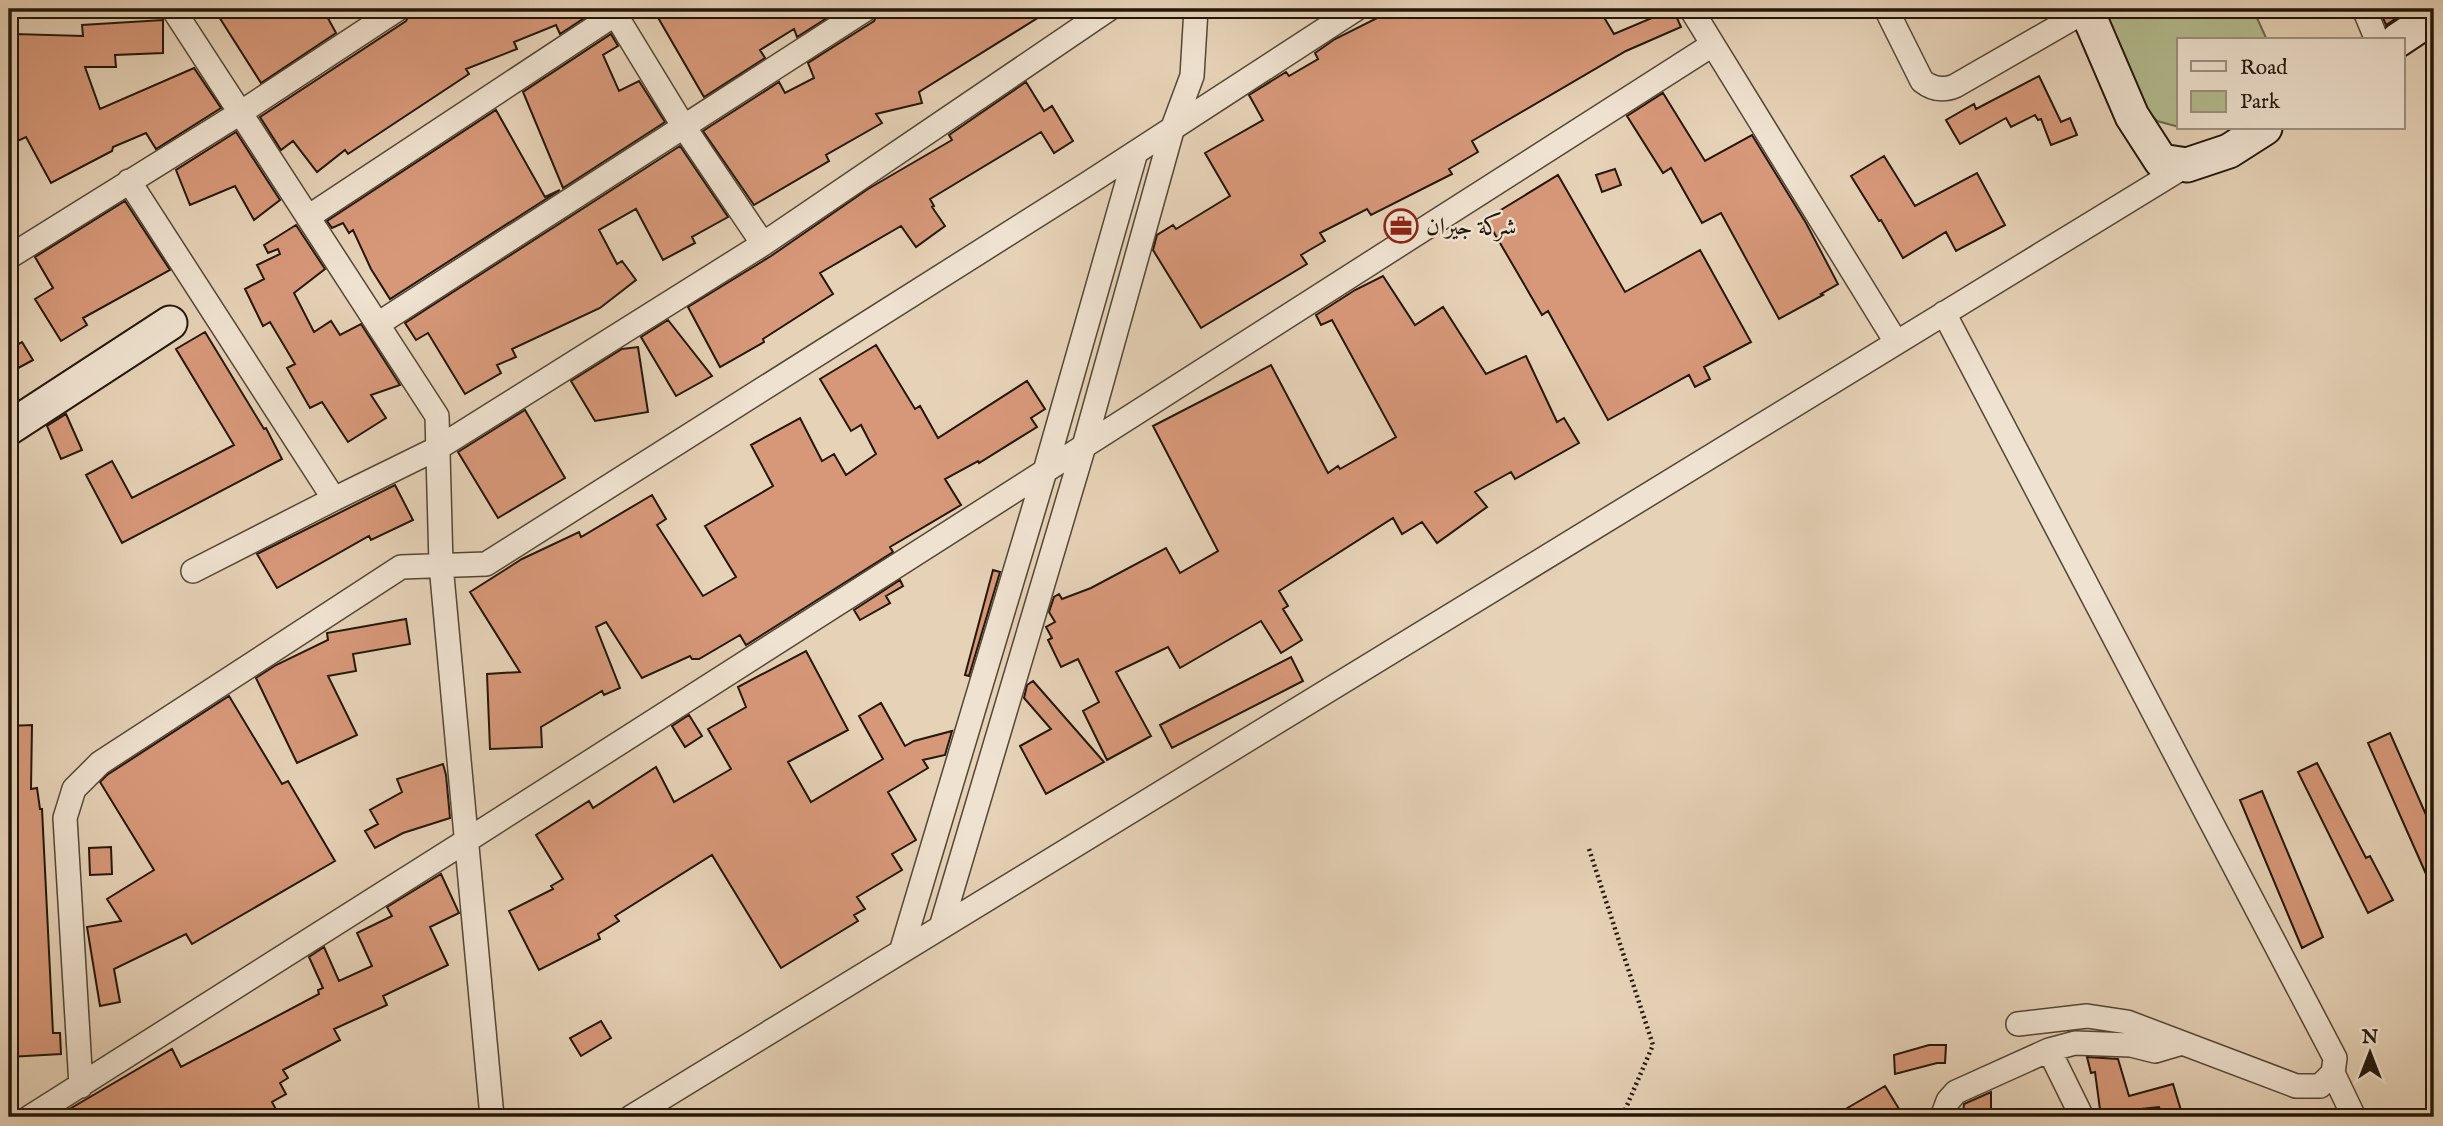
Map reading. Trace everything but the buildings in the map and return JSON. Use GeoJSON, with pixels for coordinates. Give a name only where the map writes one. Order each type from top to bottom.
{"type":"FeatureCollection","features":[{"type":"Feature","properties":{"kind":"street"},"geometry":{"type":"LineString","coordinates":[[173,9],[437,416],[441,565],[492,1117]]}},
{"type":"Feature","properties":{"kind":"street"},"geometry":{"type":"LineString","coordinates":[[9,257],[240,113],[398,9]]}},
{"type":"Feature","properties":{"kind":"street"},"geometry":{"type":"LineString","coordinates":[[377,324],[866,9]]}},
{"type":"Feature","properties":{"kind":"street"},"geometry":{"type":"LineString","coordinates":[[193,571],[438,448],[763,244],[1109,9]]}},
{"type":"Feature","properties":{"kind":"street"},"geometry":{"type":"LineString","coordinates":[[942,927],[1027,638],[1076,451],[1173,127],[1192,76],[1196,9]]}},
{"type":"Feature","properties":{"kind":"street"},"geometry":{"type":"LineString","coordinates":[[81,1086],[65,818],[75,789],[100,764],[401,567],[485,564],[1136,152],[1356,9]]}},
{"type":"Feature","properties":{"kind":"street"},"geometry":{"type":"LineString","coordinates":[[1691,9],[1896,342]]}},
{"type":"Feature","properties":{"kind":"street"},"geometry":{"type":"LineString","coordinates":[[1886,9],[1922,81],[1932,87],[1944,89],[1955,86],[2087,9],[2132,116],[2161,161],[2187,165]]}},
{"type":"Feature","properties":{"kind":"street"},"geometry":{"type":"LineString","coordinates":[[2364,9],[2376,38]]}},
{"type":"Feature","properties":{"kind":"street"},"geometry":{"type":"LineString","coordinates":[[309,218],[617,10],[684,127],[763,244]]}},
{"type":"Feature","properties":{"kind":"street"},"geometry":{"type":"LineString","coordinates":[[2401,38],[2434,16]]}},
{"type":"Feature","properties":{"kind":"street"},"geometry":{"type":"LineString","coordinates":[[30,1117],[1712,45]]}},
{"type":"Feature","properties":{"kind":"street"},"geometry":{"type":"LineString","coordinates":[[631,1117],[2187,165],[2229,152],[2262,130]]}},
{"type":"Feature","properties":{"kind":"street"},"geometry":{"type":"LineString","coordinates":[[901,952],[1045,471],[1136,152]]}},
{"type":"Feature","properties":{"kind":"street"},"geometry":{"type":"LineString","coordinates":[[129,181],[334,499]]}},
{"type":"Feature","properties":{"kind":"street"},"geometry":{"type":"LineString","coordinates":[[1944,313],[2335,1058],[2333,1073],[2354,1117]]}},
{"type":"Feature","properties":{"kind":"street"},"geometry":{"type":"LineString","coordinates":[[9,428],[170,323]]}},
{"type":"Feature","properties":{"kind":"street"},"geometry":{"type":"LineString","coordinates":[[1058,426],[1076,451]]}},
{"type":"Feature","properties":{"kind":"street"},"geometry":{"type":"LineString","coordinates":[[1003,610],[1027,638]]}},
{"type":"Feature","properties":{"kind":"street"},"geometry":{"type":"LineString","coordinates":[[2018,1024],[2087,1016],[2127,1022],[2296,1086],[2320,1086],[2333,1073]]}},
{"type":"Feature","properties":{"kind":"street"},"geometry":{"type":"LineString","coordinates":[[1942,1117],[1948,1101],[1956,1092],[2049,1050],[2075,1043],[2131,1045],[2155,1051],[2182,1043]]}},
{"type":"Feature","properties":{"kind":"street"},"geometry":{"type":"LineString","coordinates":[[2049,1050],[2082,1117]]}},
{"type":"Feature","properties":{"kind":"path"},"geometry":{"type":"LineString","coordinates":[[1589,849],[1653,1045],[1622,1117]]}},
{"type":"Feature","properties":{"kind":"green space"},"geometry":{"type":"Polygon","coordinates":[[[2103,9],[2253,9],[2266,38],[2177,38],[2177,126],[2157,121],[2138,100],[2103,9]]]}},
{"type":"Feature","properties":{"kind":"place","name":"شركة جيران"},"geometry":{"type":"Point","coordinates":[1401,226]}}]}
